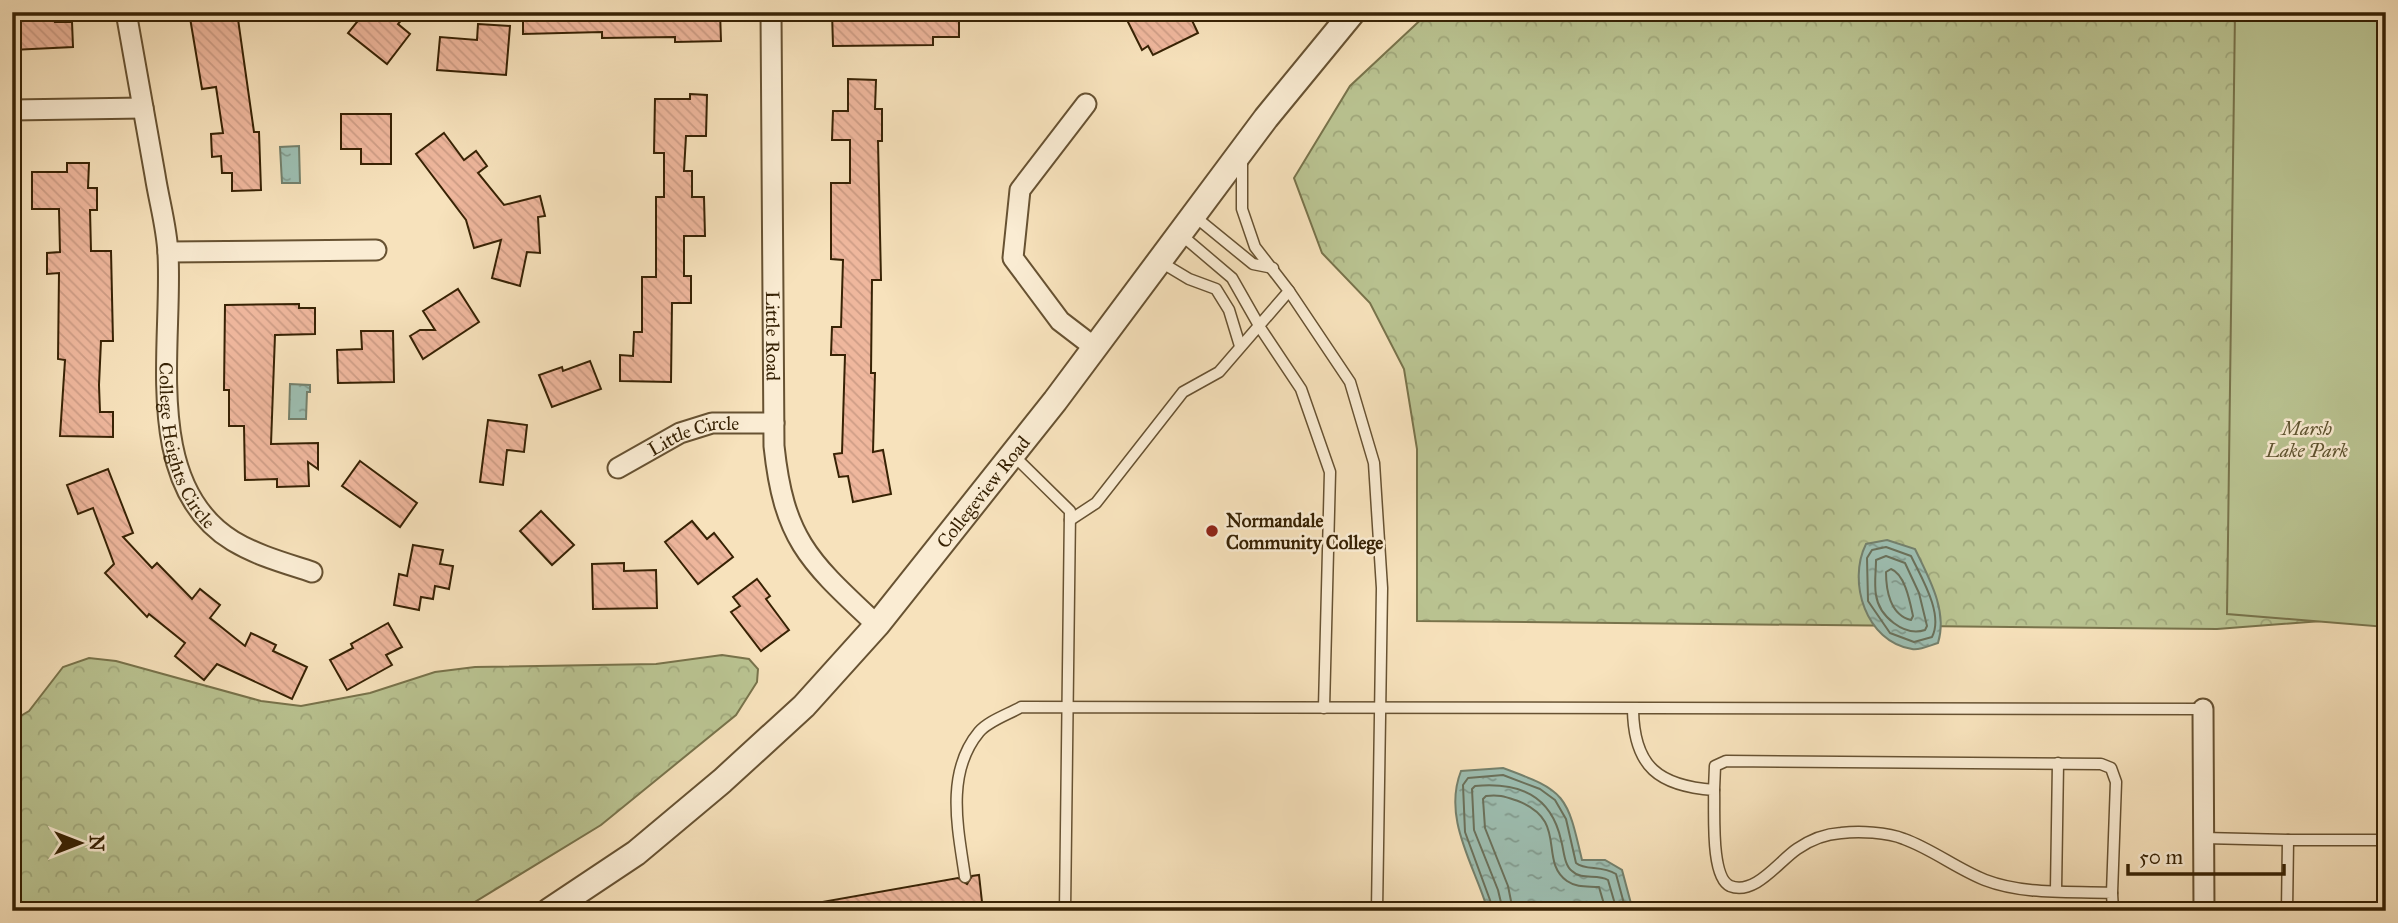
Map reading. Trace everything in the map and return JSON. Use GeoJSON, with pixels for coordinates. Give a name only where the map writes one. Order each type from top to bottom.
{"type":"FeatureCollection","features":[{"type":"Feature","properties":{"kind":"street","name":"College Heights Circle"},"geometry":{"type":"LineString","coordinates":[[126,12],[168,252],[169,431],[175,463],[188,493],[206,519],[232,540],[261,555],[312,572]]}},
{"type":"Feature","properties":{"kind":"street","name":"Little Road"},"geometry":{"type":"LineString","coordinates":[[771,12],[774,423],[779,485],[790,525],[810,559],[877,625]]}},
{"type":"Feature","properties":{"kind":"street","name":"Collegeview Road"},"geometry":{"type":"LineString","coordinates":[[549,911],[636,853],[722,781],[804,706],[877,625],[1013,455],[1242,150],[1353,12]]}},
{"type":"Feature","properties":{"kind":"street"},"geometry":{"type":"LineString","coordinates":[[1086,104],[1020,190],[1013,258],[1060,321],[1094,347]]}},
{"type":"Feature","properties":{"kind":"street"},"geometry":{"type":"LineString","coordinates":[[12,110],[143,108]]}},
{"type":"Feature","properties":{"kind":"street"},"geometry":{"type":"LineString","coordinates":[[168,252],[376,250]]}},
{"type":"Feature","properties":{"kind":"street","name":"Little Circle"},"geometry":{"type":"LineString","coordinates":[[618,468],[680,433],[712,423],[774,423]]}},
{"type":"Feature","properties":{"kind":"street"},"geometry":{"type":"LineString","coordinates":[[2203,709],[2204,911]]}},
{"type":"Feature","properties":{"kind":"lane"},"geometry":{"type":"LineString","coordinates":[[1242,150],[1242,209],[1255,247],[1273,268],[1350,382],[1374,463],[1382,588],[1377,911]]}},
{"type":"Feature","properties":{"kind":"lane"},"geometry":{"type":"LineString","coordinates":[[1186,224],[1253,264],[1273,268]]}},
{"type":"Feature","properties":{"kind":"lane"},"geometry":{"type":"LineString","coordinates":[[1186,224],[1233,278],[1258,323],[1301,389],[1330,472],[1324,708]]}},
{"type":"Feature","properties":{"kind":"lane"},"geometry":{"type":"LineString","coordinates":[[1158,261],[1189,279],[1216,289],[1229,310],[1240,346]]}},
{"type":"Feature","properties":{"kind":"lane"},"geometry":{"type":"LineString","coordinates":[[1070,520],[1091,509],[1114,484],[1182,392],[1219,372],[1258,323],[1289,291]]}},
{"type":"Feature","properties":{"kind":"lane"},"geometry":{"type":"LineString","coordinates":[[1013,455],[1070,511],[1065,911]]}},
{"type":"Feature","properties":{"kind":"lane"},"geometry":{"type":"LineString","coordinates":[[965,877],[958,829],[957,774],[980,730],[1021,707],[2203,709]]}},
{"type":"Feature","properties":{"kind":"lane"},"geometry":{"type":"LineString","coordinates":[[1633,710],[1635,744],[1646,763],[1667,780],[1685,788],[1714,790]]}},
{"type":"Feature","properties":{"kind":"lane"},"geometry":{"type":"LineString","coordinates":[[2112,893],[2015,888],[1985,880],[1904,839],[1842,832],[1817,837],[1796,849],[1756,882],[1740,888],[1729,885],[1721,880],[1717,864],[1715,766],[1726,761],[2101,764],[2111,768],[2115,774],[2113,911]]}},
{"type":"Feature","properties":{"kind":"lane"},"geometry":{"type":"LineString","coordinates":[[2056,890],[2058,763]]}},
{"type":"Feature","properties":{"kind":"lane"},"geometry":{"type":"LineString","coordinates":[[2204,838],[2386,840]]}},
{"type":"Feature","properties":{"kind":"lane"},"geometry":{"type":"LineString","coordinates":[[2287,911],[2288,840]]}},
{"type":"Feature","properties":{"kind":"green space"},"geometry":{"type":"Polygon","coordinates":[[[1429,12],[2386,12],[2386,616],[2217,629],[1417,621],[1417,449],[1404,369],[1370,303],[1322,253],[1294,178],[1350,86],[1429,12]]]}},
{"type":"Feature","properties":{"kind":"green space","name":"Marsh Lake Park"},"geometry":{"type":"Polygon","coordinates":[[[2235,12],[2386,12],[2386,627],[2227,614],[2235,12]]]}},
{"type":"Feature","properties":{"kind":"green space"},"geometry":{"type":"Polygon","coordinates":[[[722,655],[749,659],[758,669],[757,682],[736,715],[601,825],[460,911],[12,911],[12,721],[29,711],[63,667],[89,658],[116,661],[261,701],[301,706],[370,693],[435,672],[475,667],[656,664],[722,655]]]}},
{"type":"Feature","properties":{"kind":"water"},"geometry":{"type":"Polygon","coordinates":[[[299,146],[300,183],[282,183],[280,147],[299,146]]]}},
{"type":"Feature","properties":{"kind":"water"},"geometry":{"type":"Polygon","coordinates":[[[290,384],[310,385],[310,392],[307,392],[306,419],[289,419],[290,384]]]}},
{"type":"Feature","properties":{"kind":"water"},"geometry":{"type":"Polygon","coordinates":[[[1887,540],[1915,549],[1939,607],[1941,619],[1938,643],[1921,649],[1896,644],[1872,623],[1860,592],[1861,559],[1866,544],[1887,540]]]}},
{"type":"Feature","properties":{"kind":"water"},"geometry":{"type":"Polygon","coordinates":[[[1503,768],[1540,783],[1560,798],[1572,821],[1582,860],[1605,860],[1622,870],[1633,911],[1488,911],[1462,842],[1455,807],[1456,789],[1461,771],[1503,768]]]}},
{"type":"Feature","properties":{"kind":"building"},"geometry":{"type":"Polygon","coordinates":[[[189,12],[237,12],[254,132],[259,132],[261,190],[232,191],[232,173],[222,173],[221,156],[212,157],[211,134],[223,133],[216,87],[202,89],[189,12]]]}},
{"type":"Feature","properties":{"kind":"building"},"geometry":{"type":"Polygon","coordinates":[[[365,12],[408,12],[398,24],[410,34],[387,64],[348,33],[365,12]]]}},
{"type":"Feature","properties":{"kind":"building"},"geometry":{"type":"Polygon","coordinates":[[[523,12],[720,12],[721,41],[675,42],[675,37],[602,38],[602,32],[523,34],[523,12]]]}},
{"type":"Feature","properties":{"kind":"building"},"geometry":{"type":"Polygon","coordinates":[[[832,12],[886,14],[886,19],[929,19],[929,12],[959,12],[959,37],[933,37],[933,45],[833,46],[832,12]]]}},
{"type":"Feature","properties":{"kind":"building"},"geometry":{"type":"Polygon","coordinates":[[[1123,12],[1188,12],[1198,33],[1153,55],[1148,46],[1142,50],[1123,12]]]}},
{"type":"Feature","properties":{"kind":"building"},"geometry":{"type":"Polygon","coordinates":[[[55,16],[55,22],[72,22],[73,47],[12,50],[12,18],[55,16]]]}},
{"type":"Feature","properties":{"kind":"building"},"geometry":{"type":"Polygon","coordinates":[[[478,24],[510,26],[506,75],[437,70],[440,37],[477,40],[478,24]]]}},
{"type":"Feature","properties":{"kind":"building"},"geometry":{"type":"Polygon","coordinates":[[[848,79],[876,80],[875,109],[882,109],[882,141],[878,141],[881,280],[872,280],[871,373],[875,373],[873,452],[883,450],[891,494],[853,502],[848,476],[839,477],[834,454],[842,453],[845,355],[831,355],[832,327],[841,327],[843,260],[831,259],[831,183],[850,183],[850,140],[832,140],[833,111],[848,111],[848,79]]]}},
{"type":"Feature","properties":{"kind":"building"},"geometry":{"type":"Polygon","coordinates":[[[690,94],[707,95],[706,136],[686,136],[684,171],[692,171],[692,197],[704,197],[705,236],[684,236],[684,276],[691,276],[691,303],[672,303],[671,382],[620,381],[620,355],[633,356],[634,332],[642,332],[642,277],[656,277],[656,197],[664,197],[664,153],[654,153],[655,99],[690,99],[690,94]]]}},
{"type":"Feature","properties":{"kind":"building"},"geometry":{"type":"Polygon","coordinates":[[[341,114],[391,114],[391,164],[361,164],[361,149],[341,149],[341,114]]]}},
{"type":"Feature","properties":{"kind":"building"},"geometry":{"type":"Polygon","coordinates":[[[444,133],[464,160],[476,151],[487,166],[478,173],[504,205],[540,196],[545,216],[538,217],[540,253],[527,252],[520,286],[492,278],[501,240],[474,248],[466,220],[416,154],[444,133]]]}},
{"type":"Feature","properties":{"kind":"building"},"geometry":{"type":"Polygon","coordinates":[[[67,163],[89,163],[88,188],[97,188],[97,210],[90,210],[91,251],[111,251],[113,341],[101,341],[99,385],[100,412],[113,412],[113,437],[60,436],[65,360],[58,359],[59,273],[47,274],[47,253],[60,252],[59,209],[32,209],[32,172],[67,172],[67,163]]]}},
{"type":"Feature","properties":{"kind":"building"},"geometry":{"type":"Polygon","coordinates":[[[458,289],[479,322],[423,359],[410,336],[420,330],[435,330],[423,311],[458,289]]]}},
{"type":"Feature","properties":{"kind":"building"},"geometry":{"type":"Polygon","coordinates":[[[299,304],[299,308],[315,308],[315,334],[275,335],[271,444],[318,443],[318,469],[308,462],[309,486],[277,487],[277,479],[245,480],[244,426],[229,426],[229,390],[224,390],[225,305],[299,304]]]}},
{"type":"Feature","properties":{"kind":"building"},"geometry":{"type":"Polygon","coordinates":[[[361,331],[393,331],[394,382],[338,383],[337,350],[362,349],[361,331]]]}},
{"type":"Feature","properties":{"kind":"building"},"geometry":{"type":"Polygon","coordinates":[[[590,361],[601,389],[552,407],[539,375],[562,367],[563,371],[590,361]]]}},
{"type":"Feature","properties":{"kind":"building"},"geometry":{"type":"Polygon","coordinates":[[[488,420],[527,425],[524,452],[507,450],[503,485],[480,482],[488,420]]]}},
{"type":"Feature","properties":{"kind":"building"},"geometry":{"type":"Polygon","coordinates":[[[360,461],[417,503],[400,527],[342,486],[360,461]]]}},
{"type":"Feature","properties":{"kind":"building"},"geometry":{"type":"Polygon","coordinates":[[[108,469],[133,533],[123,537],[152,568],[157,563],[192,599],[200,589],[220,605],[210,618],[245,646],[251,633],[276,645],[273,651],[307,667],[292,699],[217,664],[204,680],[175,656],[185,643],[149,614],[147,617],[105,573],[114,564],[93,508],[78,514],[67,485],[108,469]]]}},
{"type":"Feature","properties":{"kind":"building"},"geometry":{"type":"Polygon","coordinates":[[[541,511],[574,545],[552,565],[520,531],[541,511]]]}},
{"type":"Feature","properties":{"kind":"building"},"geometry":{"type":"Polygon","coordinates":[[[692,521],[707,539],[714,533],[733,557],[698,584],[665,542],[692,521]]]}},
{"type":"Feature","properties":{"kind":"building"},"geometry":{"type":"Polygon","coordinates":[[[413,545],[443,550],[440,564],[453,566],[449,589],[435,586],[433,599],[421,597],[419,610],[394,605],[399,574],[407,576],[413,545]]]}},
{"type":"Feature","properties":{"kind":"building"},"geometry":{"type":"Polygon","coordinates":[[[624,563],[624,571],[656,570],[657,608],[593,609],[592,564],[624,563]]]}},
{"type":"Feature","properties":{"kind":"building"},"geometry":{"type":"Polygon","coordinates":[[[757,579],[770,596],[766,599],[789,630],[761,651],[731,612],[740,606],[733,597],[757,579]]]}},
{"type":"Feature","properties":{"kind":"building"},"geometry":{"type":"Polygon","coordinates":[[[388,623],[402,647],[386,655],[392,665],[347,690],[330,660],[353,648],[351,644],[388,623]]]}},
{"type":"Feature","properties":{"kind":"building"},"geometry":{"type":"Polygon","coordinates":[[[979,875],[983,911],[823,911],[822,902],[958,878],[967,884],[972,876],[979,875]]]}},
{"type":"Feature","properties":{"kind":"place","name":"Normandale Community College"},"geometry":{"type":"Point","coordinates":[1212,531]}}]}
